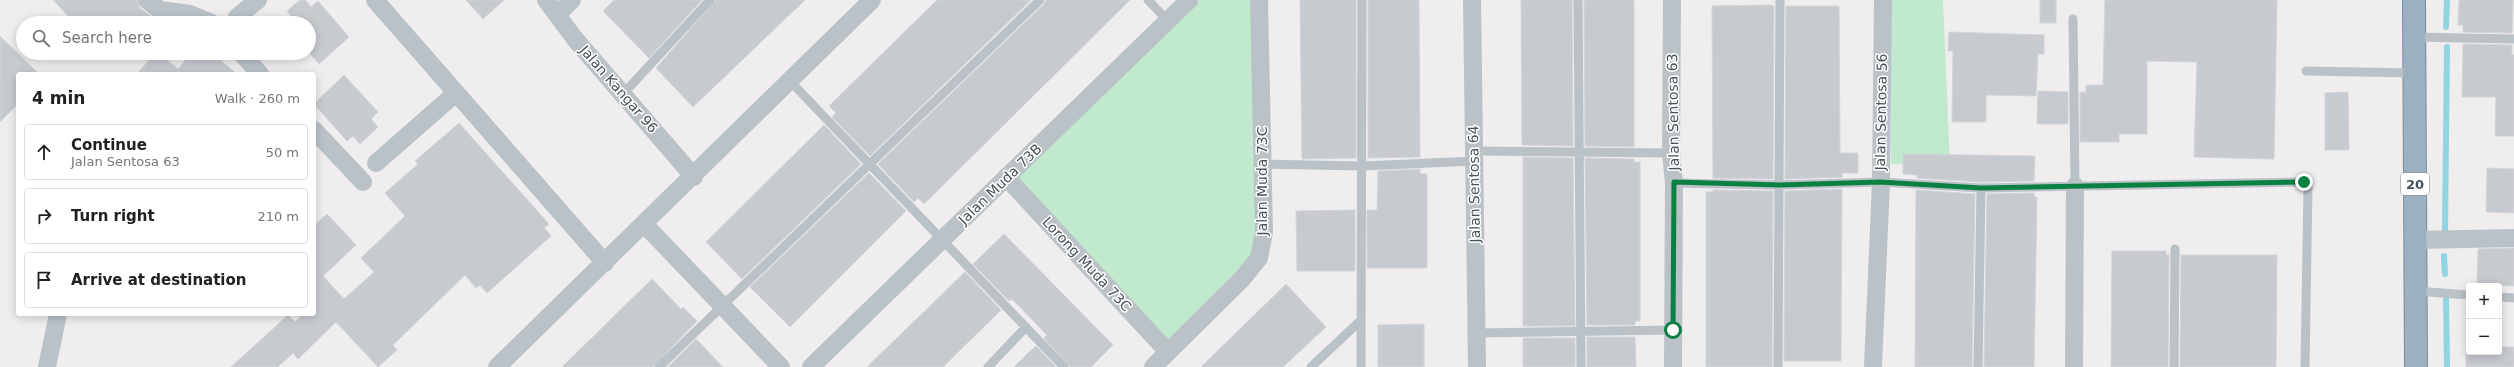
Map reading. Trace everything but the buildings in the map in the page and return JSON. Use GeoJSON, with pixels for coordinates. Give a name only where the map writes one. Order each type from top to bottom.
{"type":"FeatureCollection","features":[{"type":"Feature","properties":{"kind":"highway","name":"20"},"geometry":{"type":"LineString","coordinates":[[2414,0],[2416,367]]}},
{"type":"Feature","properties":{"kind":"street"},"geometry":{"type":"LineString","coordinates":[[147,0],[160,10],[197,16]]}},
{"type":"Feature","properties":{"kind":"street"},"geometry":{"type":"LineString","coordinates":[[239,16],[258,0]]}},
{"type":"Feature","properties":{"kind":"street"},"geometry":{"type":"LineString","coordinates":[[375,0],[605,263]]}},
{"type":"Feature","properties":{"kind":"street","name":"Jalan Kangar 96"},"geometry":{"type":"LineString","coordinates":[[546,0],[623,94],[694,177]]}},
{"type":"Feature","properties":{"kind":"street"},"geometry":{"type":"LineString","coordinates":[[557,15],[572,0]]}},
{"type":"Feature","properties":{"kind":"street"},"geometry":{"type":"LineString","coordinates":[[497,367],[694,177],[872,0]]}},
{"type":"Feature","properties":{"kind":"street","name":"Jalan Muda 73B"},"geometry":{"type":"LineString","coordinates":[[811,367],[1189,0]]}},
{"type":"Feature","properties":{"kind":"street","name":"Jalan Muda 73C"},"geometry":{"type":"LineString","coordinates":[[1152,367],[1242,279],[1259,258],[1264,232],[1258,0]]}},
{"type":"Feature","properties":{"kind":"street","name":"Jalan Sentosa 64"},"geometry":{"type":"LineString","coordinates":[[1472,0],[1477,367]]}},
{"type":"Feature","properties":{"kind":"street","name":"Jalan Sentosa 63"},"geometry":{"type":"LineString","coordinates":[[1672,0],[1671,153],[1674,182],[1673,367]]}},
{"type":"Feature","properties":{"kind":"street","name":"Jalan Sentosa 56"},"geometry":{"type":"LineString","coordinates":[[1873,367],[1880,182],[1883,0]]}},
{"type":"Feature","properties":{"kind":"street"},"geometry":{"type":"LineString","coordinates":[[247,60],[258,72]]}},
{"type":"Feature","properties":{"kind":"street"},"geometry":{"type":"LineString","coordinates":[[376,162],[456,93]]}},
{"type":"Feature","properties":{"kind":"street"},"geometry":{"type":"LineString","coordinates":[[316,132],[363,182]]}},
{"type":"Feature","properties":{"kind":"street","name":"Lorong Muda 73C"},"geometry":{"type":"LineString","coordinates":[[1006,178],[1167,351]]}},
{"type":"Feature","properties":{"kind":"street"},"geometry":{"type":"LineString","coordinates":[[2074,367],[2075,186]]}},
{"type":"Feature","properties":{"kind":"street"},"geometry":{"type":"LineString","coordinates":[[644,225],[781,367]]}},
{"type":"Feature","properties":{"kind":"street"},"geometry":{"type":"LineString","coordinates":[[2416,240],[2514,238]]}},
{"type":"Feature","properties":{"kind":"street"},"geometry":{"type":"LineString","coordinates":[[47,367],[58,316]]}},
{"type":"Feature","properties":{"kind":"lane"},"geometry":{"type":"LineString","coordinates":[[623,94],[710,0]]}},
{"type":"Feature","properties":{"kind":"lane"},"geometry":{"type":"LineString","coordinates":[[659,367],[1040,0]]}},
{"type":"Feature","properties":{"kind":"lane"},"geometry":{"type":"LineString","coordinates":[[1148,0],[1168,20]]}},
{"type":"Feature","properties":{"kind":"lane"},"geometry":{"type":"LineString","coordinates":[[1361,367],[1360,321],[1363,166],[1362,0]]}},
{"type":"Feature","properties":{"kind":"lane"},"geometry":{"type":"LineString","coordinates":[[1578,0],[1580,367]]}},
{"type":"Feature","properties":{"kind":"lane"},"geometry":{"type":"LineString","coordinates":[[1778,367],[1780,0]]}},
{"type":"Feature","properties":{"kind":"lane"},"geometry":{"type":"LineString","coordinates":[[2073,20],[2075,186]]}},
{"type":"Feature","properties":{"kind":"lane"},"geometry":{"type":"LineString","coordinates":[[2414,37],[2514,39]]}},
{"type":"Feature","properties":{"kind":"lane"},"geometry":{"type":"LineString","coordinates":[[2306,71],[2414,73]]}},
{"type":"Feature","properties":{"kind":"lane"},"geometry":{"type":"LineString","coordinates":[[790,81],[1064,367]]}},
{"type":"Feature","properties":{"kind":"lane"},"geometry":{"type":"LineString","coordinates":[[1262,164],[1363,166],[1474,156],[1579,151],[1671,153]]}},
{"type":"Feature","properties":{"kind":"lane"},"geometry":{"type":"LineString","coordinates":[[1674,182],[1780,185],[1880,182],[1981,188],[2304,182],[2308,187],[2305,367]]}},
{"type":"Feature","properties":{"kind":"lane"},"geometry":{"type":"LineString","coordinates":[[1978,367],[1981,188]]}},
{"type":"Feature","properties":{"kind":"lane"},"geometry":{"type":"LineString","coordinates":[[2174,367],[2175,249]]}},
{"type":"Feature","properties":{"kind":"lane"},"geometry":{"type":"LineString","coordinates":[[2416,291],[2466,294]]}},
{"type":"Feature","properties":{"kind":"lane"},"geometry":{"type":"LineString","coordinates":[[2502,297],[2514,298]]}},
{"type":"Feature","properties":{"kind":"lane"},"geometry":{"type":"LineString","coordinates":[[1310,367],[1360,321]]}},
{"type":"Feature","properties":{"kind":"lane"},"geometry":{"type":"LineString","coordinates":[[988,367],[1026,328]]}},
{"type":"Feature","properties":{"kind":"lane"},"geometry":{"type":"LineString","coordinates":[[1477,333],[1673,330]]}},
{"type":"Feature","properties":{"kind":"green space"},"geometry":{"type":"Polygon","coordinates":[[[1189,0],[1259,0],[1259,258],[1167,351],[1006,177],[1189,0]]]}},
{"type":"Feature","properties":{"kind":"green space"},"geometry":{"type":"Polygon","coordinates":[[[1891,0],[1943,0],[1950,165],[1891,164],[1891,0]]]}},
{"type":"Feature","properties":{"kind":"waterway"},"geometry":{"type":"LineString","coordinates":[[2446,27],[2447,0]]}},
{"type":"Feature","properties":{"kind":"waterway"},"geometry":{"type":"LineString","coordinates":[[2445,230],[2447,47]]}},
{"type":"Feature","properties":{"kind":"waterway"},"geometry":{"type":"LineString","coordinates":[[2444,256],[2445,274]]}},
{"type":"Feature","properties":{"kind":"waterway"},"geometry":{"type":"LineString","coordinates":[[2446,299],[2447,367]]}},
{"type":"Feature","properties":{"kind":"route"},"geometry":{"type":"LineString","coordinates":[[1673,330],[1674,182],[1780,185],[1880,182],[1981,188],[2304,182]]}}]}
